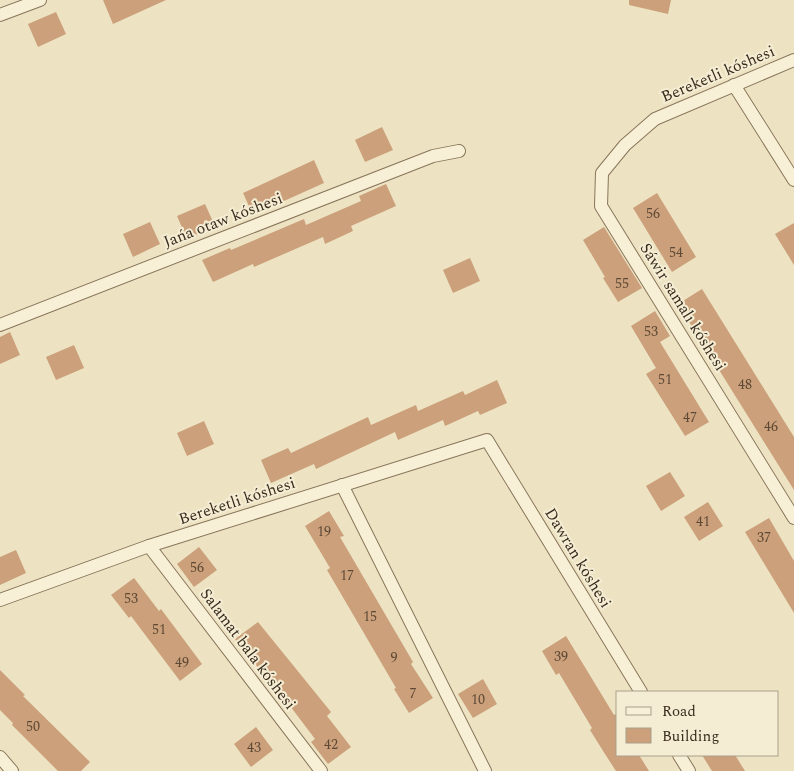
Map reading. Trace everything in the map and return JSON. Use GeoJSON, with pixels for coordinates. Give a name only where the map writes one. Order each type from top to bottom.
{"type":"FeatureCollection","features":[{"type":"Feature","properties":{"kind":"street"},"geometry":{"type":"LineString","coordinates":[[0,15],[40,0]]}},
{"type":"Feature","properties":{"kind":"street","name":"Bereketli kóshesi"},"geometry":{"type":"LineString","coordinates":[[655,119],[794,60]]}},
{"type":"Feature","properties":{"kind":"street"},"geometry":{"type":"LineString","coordinates":[[734,85],[794,180]]}},
{"type":"Feature","properties":{"kind":"street","name":"Sáwir samalı kóshesi"},"geometry":{"type":"LineString","coordinates":[[655,119],[625,145],[602,173],[601,206],[794,518]]}},
{"type":"Feature","properties":{"kind":"street","name":"Jańa otaw kóshesi"},"geometry":{"type":"LineString","coordinates":[[0,325],[433,156],[459,152]]}},
{"type":"Feature","properties":{"kind":"street","name":"Bereketli kóshesi"},"geometry":{"type":"LineString","coordinates":[[0,600],[149,546],[487,440]]}},
{"type":"Feature","properties":{"kind":"street","name":"Dawran kóshesi"},"geometry":{"type":"LineString","coordinates":[[487,440],[640,691]]}},
{"type":"Feature","properties":{"kind":"street"},"geometry":{"type":"LineString","coordinates":[[342,484],[485,771]]}},
{"type":"Feature","properties":{"kind":"street","name":"Salamat bala kóshesi"},"geometry":{"type":"LineString","coordinates":[[149,546],[321,771]]}},
{"type":"Feature","properties":{"kind":"street"},"geometry":{"type":"LineString","coordinates":[[680,756],[689,771]]}},
{"type":"Feature","properties":{"kind":"street"},"geometry":{"type":"LineString","coordinates":[[0,757],[12,771]]}},
{"type":"Feature","properties":{"kind":"building"},"geometry":{"type":"Polygon","coordinates":[[[103,0],[166,0],[113,24],[103,0]]]}},
{"type":"Feature","properties":{"kind":"building"},"geometry":{"type":"Polygon","coordinates":[[[629,0],[671,0],[668,14],[629,5],[629,0]]]}},
{"type":"Feature","properties":{"kind":"building"},"geometry":{"type":"Polygon","coordinates":[[[56,12],[66,34],[38,47],[28,24],[56,12]]]}},
{"type":"Feature","properties":{"kind":"building"},"geometry":{"type":"Polygon","coordinates":[[[382,127],[393,150],[365,162],[355,140],[382,127]]]}},
{"type":"Feature","properties":{"kind":"building"},"geometry":{"type":"Polygon","coordinates":[[[314,160],[324,183],[253,215],[243,193],[314,160]]]}},
{"type":"Feature","properties":{"kind":"building"},"geometry":{"type":"Polygon","coordinates":[[[386,184],[396,206],[351,226],[353,231],[325,244],[323,237],[254,267],[253,264],[213,282],[202,260],[230,248],[231,250],[304,219],[306,225],[361,201],[359,196],[386,184]]]}},
{"type":"Feature","properties":{"kind":"building"},"geometry":{"type":"Polygon","coordinates":[[[657,193],[696,257],[672,272],[633,208],[657,193]]]}},
{"type":"Feature","properties":{"kind":"building"},"geometry":{"type":"Polygon","coordinates":[[[205,204],[215,226],[187,239],[177,216],[205,204]]]}},
{"type":"Feature","properties":{"kind":"building"},"geometry":{"type":"Polygon","coordinates":[[[150,222],[160,244],[133,257],[123,234],[150,222]]]}},
{"type":"Feature","properties":{"kind":"building"},"geometry":{"type":"Polygon","coordinates":[[[794,223],[794,265],[775,234],[794,223]]]}},
{"type":"Feature","properties":{"kind":"building"},"geometry":{"type":"Polygon","coordinates":[[[604,227],[642,288],[618,302],[583,240],[604,227]]]}},
{"type":"Feature","properties":{"kind":"building"},"geometry":{"type":"Polygon","coordinates":[[[470,258],[480,281],[453,293],[443,270],[470,258]]]}},
{"type":"Feature","properties":{"kind":"building"},"geometry":{"type":"Polygon","coordinates":[[[702,289],[794,437],[794,490],[678,304],[702,289]]]}},
{"type":"Feature","properties":{"kind":"building"},"geometry":{"type":"Polygon","coordinates":[[[655,311],[670,336],[660,342],[709,422],[685,436],[646,374],[656,368],[631,326],[655,311]]]}},
{"type":"Feature","properties":{"kind":"building"},"geometry":{"type":"Polygon","coordinates":[[[10,332],[20,355],[0,364],[0,337],[10,332]]]}},
{"type":"Feature","properties":{"kind":"building"},"geometry":{"type":"Polygon","coordinates":[[[74,345],[84,368],[56,380],[46,357],[74,345]]]}},
{"type":"Feature","properties":{"kind":"building"},"geometry":{"type":"Polygon","coordinates":[[[497,380],[507,403],[480,415],[478,411],[445,426],[443,420],[398,440],[395,432],[316,469],[314,464],[271,483],[261,460],[288,448],[291,453],[368,417],[371,425],[416,405],[418,411],[463,391],[465,395],[497,380]]]}},
{"type":"Feature","properties":{"kind":"building"},"geometry":{"type":"Polygon","coordinates":[[[204,421],[214,444],[187,456],[177,433],[204,421]]]}},
{"type":"Feature","properties":{"kind":"building"},"geometry":{"type":"Polygon","coordinates":[[[670,472],[685,496],[661,511],[646,486],[670,472]]]}},
{"type":"Feature","properties":{"kind":"building"},"geometry":{"type":"Polygon","coordinates":[[[708,502],[723,526],[699,541],[684,517],[708,502]]]}},
{"type":"Feature","properties":{"kind":"building"},"geometry":{"type":"Polygon","coordinates":[[[329,511],[344,536],[340,537],[413,662],[411,664],[433,698],[409,713],[327,570],[330,568],[305,526],[329,511]]]}},
{"type":"Feature","properties":{"kind":"building"},"geometry":{"type":"Polygon","coordinates":[[[769,518],[794,561],[794,613],[745,532],[769,518]]]}},
{"type":"Feature","properties":{"kind":"building"},"geometry":{"type":"Polygon","coordinates":[[[199,547],[217,570],[194,587],[177,564],[199,547]]]}},
{"type":"Feature","properties":{"kind":"building"},"geometry":{"type":"Polygon","coordinates":[[[16,550],[26,573],[0,585],[0,557],[16,550]]]}},
{"type":"Feature","properties":{"kind":"building"},"geometry":{"type":"Polygon","coordinates":[[[134,578],[159,611],[161,609],[202,664],[180,681],[131,616],[129,618],[111,595],[134,578]]]}},
{"type":"Feature","properties":{"kind":"building"},"geometry":{"type":"Polygon","coordinates":[[[258,622],[331,712],[327,716],[351,747],[328,764],[311,742],[315,739],[281,694],[235,639],[258,622]]]}},
{"type":"Feature","properties":{"kind":"building"},"geometry":{"type":"Polygon","coordinates":[[[566,636],[614,715],[616,714],[616,756],[640,756],[649,771],[616,771],[590,730],[592,728],[559,673],[556,675],[542,651],[566,636]]]}},
{"type":"Feature","properties":{"kind":"building"},"geometry":{"type":"Polygon","coordinates":[[[0,670],[25,695],[23,696],[90,762],[81,771],[58,771],[12,725],[13,723],[0,710],[0,670]]]}},
{"type":"Feature","properties":{"kind":"building"},"geometry":{"type":"Polygon","coordinates":[[[483,679],[497,704],[473,718],[458,694],[483,679]]]}},
{"type":"Feature","properties":{"kind":"building"},"geometry":{"type":"Polygon","coordinates":[[[256,727],[273,750],[251,767],[234,744],[256,727]]]}},
{"type":"Feature","properties":{"kind":"building"},"geometry":{"type":"Polygon","coordinates":[[[703,756],[736,756],[745,771],[712,771],[703,756]]]}}]}
